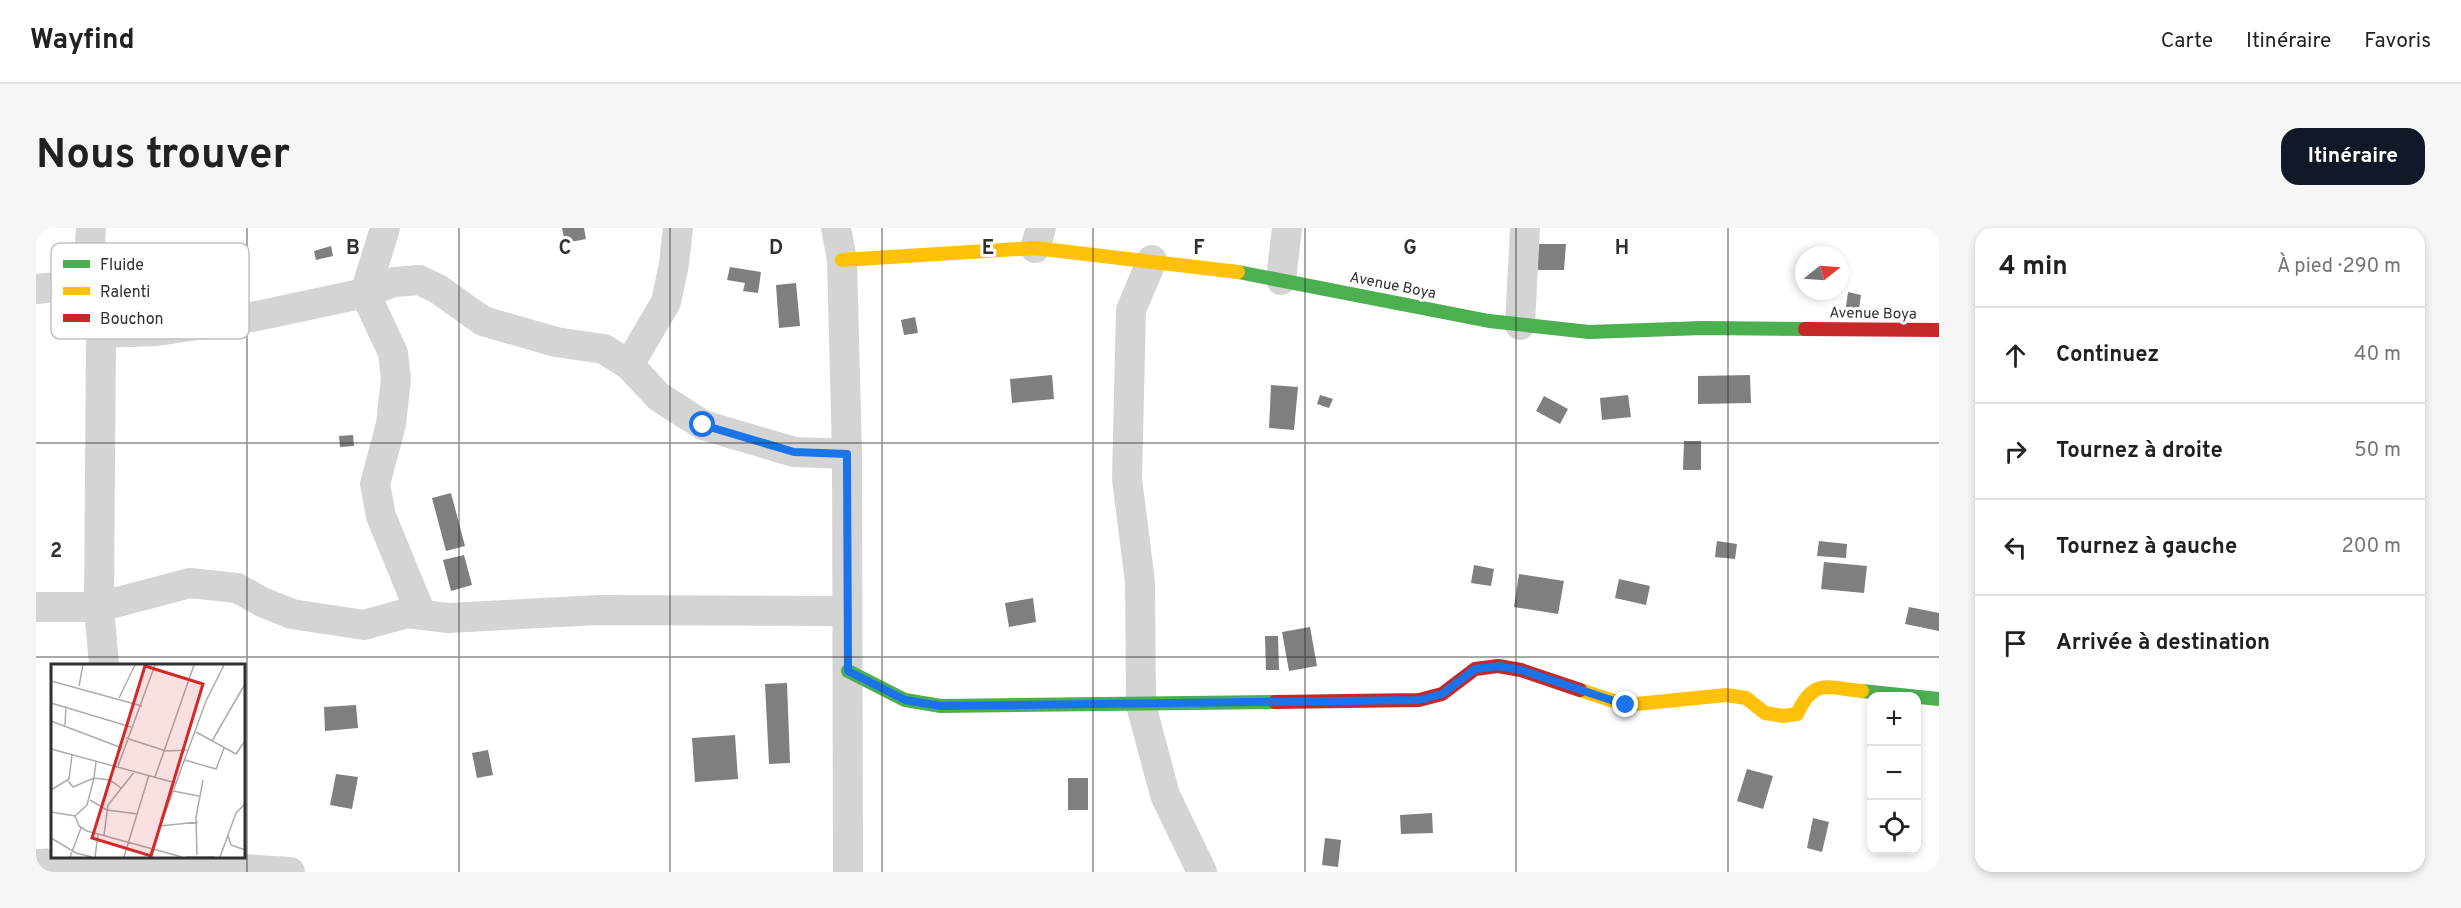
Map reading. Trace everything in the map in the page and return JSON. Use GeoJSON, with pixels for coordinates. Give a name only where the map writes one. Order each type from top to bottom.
{"type":"FeatureCollection","features":[{"type":"Feature","properties":{"kind":"street"},"geometry":{"type":"LineString","coordinates":[[91,243],[92,228]]}},
{"type":"Feature","properties":{"kind":"street"},"geometry":{"type":"LineString","coordinates":[[385,228],[365,293],[393,353],[396,379],[391,424],[375,484],[381,516],[421,614]]}},
{"type":"Feature","properties":{"kind":"street"},"geometry":{"type":"LineString","coordinates":[[628,365],[666,302],[675,264],[678,228]]}},
{"type":"Feature","properties":{"kind":"street"},"geometry":{"type":"LineString","coordinates":[[836,228],[842,260],[847,454],[848,872]]}},
{"type":"Feature","properties":{"kind":"street"},"geometry":{"type":"LineString","coordinates":[[1281,280],[1287,228]]}},
{"type":"Feature","properties":{"kind":"street"},"geometry":{"type":"LineString","coordinates":[[1520,326],[1525,228]]}},
{"type":"Feature","properties":{"kind":"street","name":"Avenue Boya"},"geometry":{"type":"LineString","coordinates":[[842,260],[1038,238],[1152,260],[1217,268],[1520,326],[1589,332],[1702,328],[1939,330]]}},
{"type":"Feature","properties":{"kind":"street"},"geometry":{"type":"LineString","coordinates":[[1152,260],[1131,310],[1127,445],[1127,479],[1140,582],[1141,705],[1165,795],[1202,872]]}},
{"type":"Feature","properties":{"kind":"street"},"geometry":{"type":"LineString","coordinates":[[249,316],[365,293],[394,282],[419,280],[438,289],[483,321],[556,342],[604,349],[628,365],[659,397],[703,425],[794,452],[847,454]]}},
{"type":"Feature","properties":{"kind":"street"},"geometry":{"type":"LineString","coordinates":[[36,289],[51,287]]}},
{"type":"Feature","properties":{"kind":"street"},"geometry":{"type":"LineString","coordinates":[[101,339],[99,607],[104,664]]}},
{"type":"Feature","properties":{"kind":"street"},"geometry":{"type":"LineString","coordinates":[[36,607],[99,607],[190,583],[237,588],[262,602],[292,614],[364,625],[407,613],[448,618],[599,610],[847,611]]}},
{"type":"Feature","properties":{"kind":"street"},"geometry":{"type":"LineString","coordinates":[[848,671],[905,700],[941,706],[1419,700],[1442,694],[1475,669],[1498,666],[1521,670],[1626,705],[1726,695],[1746,698],[1765,712],[1784,716],[1797,714],[1806,694],[1820,687],[1939,699]]}},
{"type":"Feature","properties":{"kind":"street"},"geometry":{"type":"LineString","coordinates":[[36,864],[117,863],[290,872]]}},
{"type":"Feature","properties":{"kind":"building"},"geometry":{"type":"Polygon","coordinates":[[[562,228],[584,228],[586,239],[565,243],[562,228]]]}},
{"type":"Feature","properties":{"kind":"building"},"geometry":{"type":"Polygon","coordinates":[[[1538,244],[1566,244],[1564,270],[1537,270],[1538,244]]]}},
{"type":"Feature","properties":{"kind":"building"},"geometry":{"type":"Polygon","coordinates":[[[331,246],[333,256],[316,260],[314,251],[331,246]]]}},
{"type":"Feature","properties":{"kind":"building"},"geometry":{"type":"Polygon","coordinates":[[[730,267],[761,272],[758,293],[743,291],[745,283],[727,280],[730,267]]]}},
{"type":"Feature","properties":{"kind":"building"},"geometry":{"type":"Polygon","coordinates":[[[796,283],[800,326],[779,328],[776,285],[796,283]]]}},
{"type":"Feature","properties":{"kind":"building"},"geometry":{"type":"Polygon","coordinates":[[[1849,292],[1861,295],[1859,309],[1846,307],[1849,292]]]}},
{"type":"Feature","properties":{"kind":"building"},"geometry":{"type":"Polygon","coordinates":[[[915,317],[918,333],[904,335],[901,320],[915,317]]]}},
{"type":"Feature","properties":{"kind":"building"},"geometry":{"type":"Polygon","coordinates":[[[1052,375],[1054,399],[1012,403],[1010,379],[1052,375]]]}},
{"type":"Feature","properties":{"kind":"building"},"geometry":{"type":"Polygon","coordinates":[[[1750,375],[1751,403],[1698,404],[1698,376],[1750,375]]]}},
{"type":"Feature","properties":{"kind":"building"},"geometry":{"type":"Polygon","coordinates":[[[1271,385],[1298,387],[1294,430],[1269,428],[1271,385]]]}},
{"type":"Feature","properties":{"kind":"building"},"geometry":{"type":"Polygon","coordinates":[[[1320,395],[1333,399],[1329,408],[1317,404],[1320,395]]]}},
{"type":"Feature","properties":{"kind":"building"},"geometry":{"type":"Polygon","coordinates":[[[1628,395],[1631,417],[1602,420],[1600,398],[1628,395]]]}},
{"type":"Feature","properties":{"kind":"building"},"geometry":{"type":"Polygon","coordinates":[[[1544,396],[1568,409],[1560,424],[1536,411],[1544,396]]]}},
{"type":"Feature","properties":{"kind":"building"},"geometry":{"type":"Polygon","coordinates":[[[353,435],[354,446],[340,447],[339,436],[353,435]]]}},
{"type":"Feature","properties":{"kind":"building"},"geometry":{"type":"Polygon","coordinates":[[[1684,441],[1701,441],[1701,470],[1683,470],[1684,441]]]}},
{"type":"Feature","properties":{"kind":"building"},"geometry":{"type":"Polygon","coordinates":[[[451,493],[465,546],[446,551],[432,498],[451,493]]]}},
{"type":"Feature","properties":{"kind":"building"},"geometry":{"type":"Polygon","coordinates":[[[1717,541],[1737,544],[1735,559],[1715,557],[1717,541]]]}},
{"type":"Feature","properties":{"kind":"building"},"geometry":{"type":"Polygon","coordinates":[[[1819,541],[1847,544],[1846,558],[1817,556],[1819,541]]]}},
{"type":"Feature","properties":{"kind":"building"},"geometry":{"type":"Polygon","coordinates":[[[464,555],[472,585],[451,591],[443,560],[464,555]]]}},
{"type":"Feature","properties":{"kind":"building"},"geometry":{"type":"Polygon","coordinates":[[[1824,562],[1867,566],[1864,593],[1821,589],[1824,562]]]}},
{"type":"Feature","properties":{"kind":"building"},"geometry":{"type":"Polygon","coordinates":[[[1474,565],[1494,569],[1491,586],[1471,583],[1474,565]]]}},
{"type":"Feature","properties":{"kind":"building"},"geometry":{"type":"Polygon","coordinates":[[[1519,574],[1564,581],[1558,614],[1514,607],[1519,574]]]}},
{"type":"Feature","properties":{"kind":"building"},"geometry":{"type":"Polygon","coordinates":[[[1619,579],[1650,586],[1646,605],[1615,598],[1619,579]]]}},
{"type":"Feature","properties":{"kind":"building"},"geometry":{"type":"Polygon","coordinates":[[[1033,598],[1036,622],[1009,627],[1005,603],[1033,598]]]}},
{"type":"Feature","properties":{"kind":"building"},"geometry":{"type":"Polygon","coordinates":[[[1909,607],[1939,613],[1939,631],[1905,624],[1909,607]]]}},
{"type":"Feature","properties":{"kind":"building"},"geometry":{"type":"Polygon","coordinates":[[[1310,627],[1317,666],[1289,671],[1282,632],[1310,627]]]}},
{"type":"Feature","properties":{"kind":"building"},"geometry":{"type":"Polygon","coordinates":[[[1265,636],[1278,636],[1279,670],[1266,670],[1265,636]]]}},
{"type":"Feature","properties":{"kind":"building"},"geometry":{"type":"Polygon","coordinates":[[[787,683],[790,763],[769,764],[765,684],[787,683]]]}},
{"type":"Feature","properties":{"kind":"building"},"geometry":{"type":"Polygon","coordinates":[[[356,705],[358,728],[325,731],[324,707],[356,705]]]}},
{"type":"Feature","properties":{"kind":"building"},"geometry":{"type":"Polygon","coordinates":[[[735,735],[738,779],[695,782],[692,738],[735,735]]]}},
{"type":"Feature","properties":{"kind":"building"},"geometry":{"type":"Polygon","coordinates":[[[488,750],[493,775],[477,778],[472,753],[488,750]]]}},
{"type":"Feature","properties":{"kind":"building"},"geometry":{"type":"Polygon","coordinates":[[[1747,769],[1773,776],[1763,809],[1737,801],[1747,769]]]}},
{"type":"Feature","properties":{"kind":"building"},"geometry":{"type":"Polygon","coordinates":[[[336,774],[358,777],[352,809],[330,805],[336,774]]]}},
{"type":"Feature","properties":{"kind":"building"},"geometry":{"type":"Polygon","coordinates":[[[1068,778],[1088,778],[1088,810],[1068,810],[1068,778]]]}},
{"type":"Feature","properties":{"kind":"building"},"geometry":{"type":"Polygon","coordinates":[[[1432,813],[1433,833],[1401,834],[1400,815],[1432,813]]]}},
{"type":"Feature","properties":{"kind":"building"},"geometry":{"type":"Polygon","coordinates":[[[1813,818],[1829,822],[1822,852],[1807,848],[1813,818]]]}},
{"type":"Feature","properties":{"kind":"building"},"geometry":{"type":"Polygon","coordinates":[[[1325,838],[1341,840],[1338,867],[1322,865],[1325,838]]]}},
{"type":"Feature","properties":{"kind":"traffic: fast"},"geometry":{"type":"LineString","coordinates":[[1238,272],[1489,321],[1589,332],[1702,328],[1805,329]]}},
{"type":"Feature","properties":{"kind":"traffic: fast"},"geometry":{"type":"LineString","coordinates":[[848,671],[905,700],[941,706],[1275,702]]}},
{"type":"Feature","properties":{"kind":"traffic: fast"},"geometry":{"type":"LineString","coordinates":[[1862,691],[1939,699]]}},
{"type":"Feature","properties":{"kind":"traffic: slow"},"geometry":{"type":"LineString","coordinates":[[842,260],[1035,248],[1238,272]]}},
{"type":"Feature","properties":{"kind":"traffic: slow"},"geometry":{"type":"LineString","coordinates":[[1580,690],[1626,705],[1726,695],[1746,698],[1765,713],[1783,716],[1797,714],[1809,694],[1816,690],[1831,687],[1862,691]]}},
{"type":"Feature","properties":{"kind":"traffic: jam"},"geometry":{"type":"LineString","coordinates":[[1805,329],[1939,330]]}},
{"type":"Feature","properties":{"kind":"traffic: jam"},"geometry":{"type":"LineString","coordinates":[[1275,702],[1419,700],[1442,694],[1475,669],[1498,666],[1521,670],[1580,690]]}},
{"type":"Feature","properties":{"kind":"route"},"geometry":{"type":"LineString","coordinates":[[703,425],[794,452],[847,454],[848,671],[905,700],[941,706],[990,707],[1141,705],[1226,701],[1419,700],[1442,694],[1475,669],[1498,666],[1521,670],[1626,705]]}}]}
